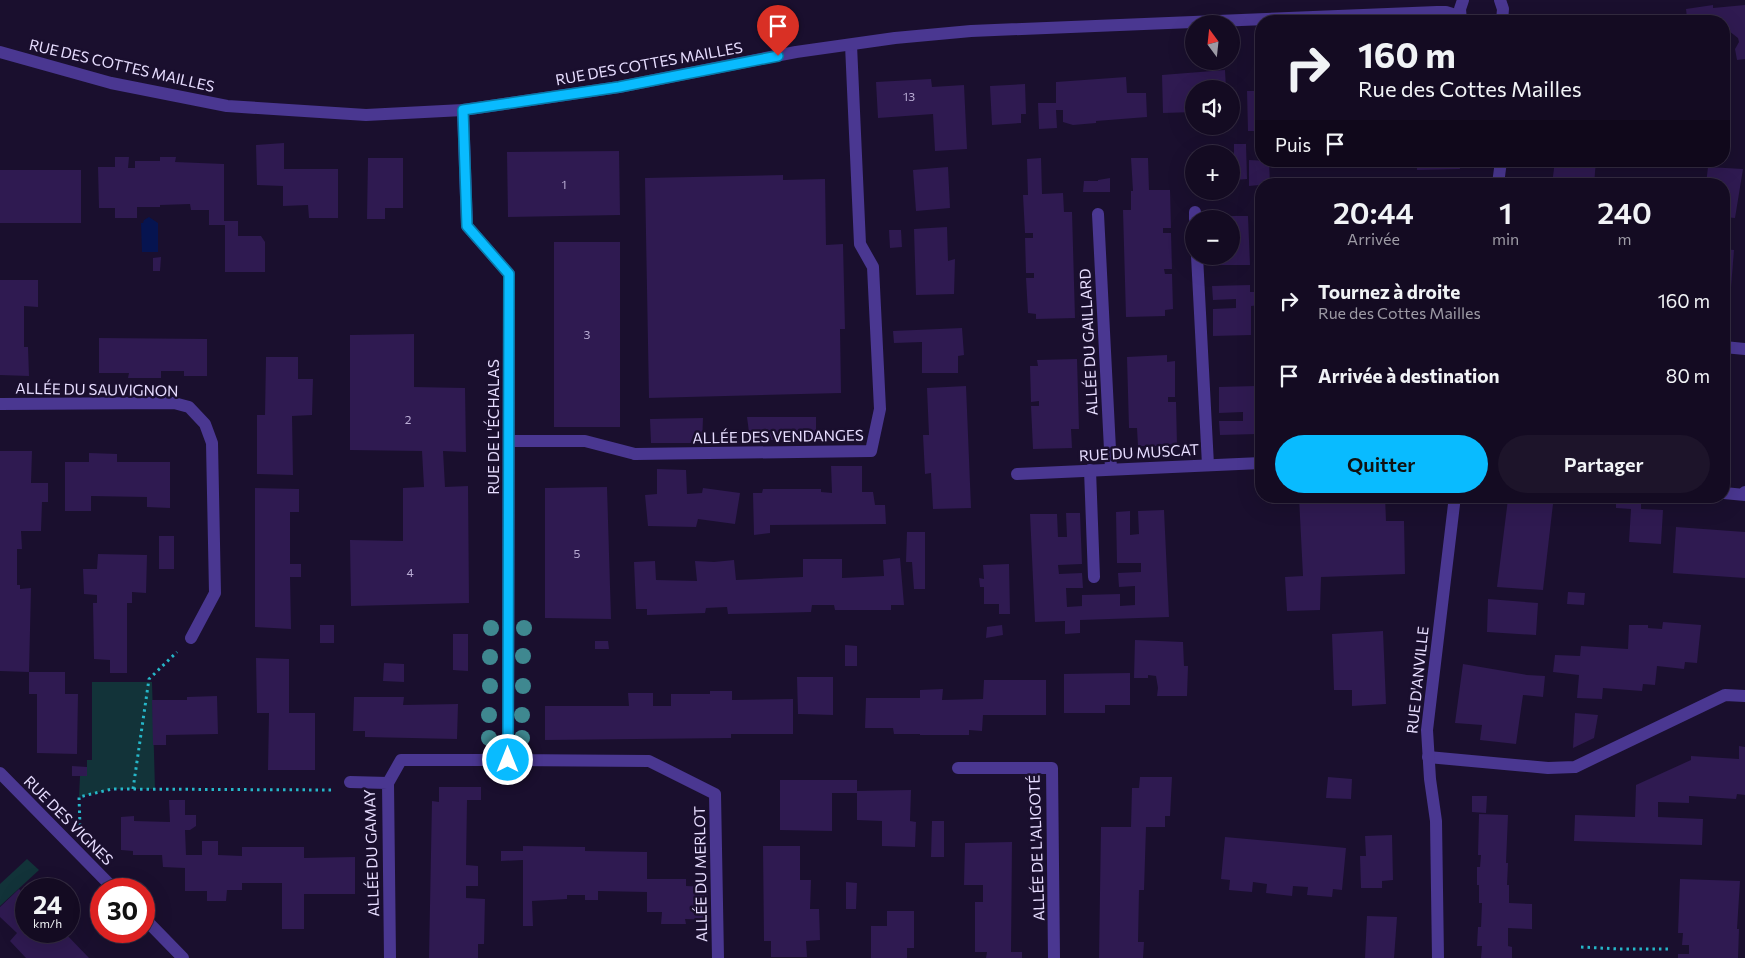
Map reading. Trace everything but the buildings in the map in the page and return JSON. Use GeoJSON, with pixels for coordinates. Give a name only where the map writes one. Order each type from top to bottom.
{"type":"FeatureCollection","features":[{"type":"Feature","properties":{"kind":"street"},"geometry":{"type":"LineString","coordinates":[[1460,15],[1460,9],[1464,0]]}},
{"type":"Feature","properties":{"kind":"street","name":"RUE DES COTTES MAILLES"},"geometry":{"type":"LineString","coordinates":[[1365,15],[1437,12],[1446,12],[1452,15]]}},
{"type":"Feature","properties":{"kind":"street","name":"RUE DES COTTES MAILLES"},"geometry":{"type":"LineString","coordinates":[[0,52],[111,83],[227,106],[366,115],[463,110],[619,87],[796,52],[895,38],[981,31],[1255,20]]}},
{"type":"Feature","properties":{"kind":"street","name":"ALLÉE DES VENDANGES"},"geometry":{"type":"LineString","coordinates":[[509,441],[585,441],[635,454],[871,451],[880,410],[873,266],[860,244],[851,45]]}},
{"type":"Feature","properties":{"kind":"street","name":"RUE DE L'ÉCHALAS"},"geometry":{"type":"LineString","coordinates":[[463,110],[467,226],[509,274],[508,760]]}},
{"type":"Feature","properties":{"kind":"street","name":"ALLÉE DU GAILLARD"},"geometry":{"type":"LineString","coordinates":[[1098,214],[1111,469]]}},
{"type":"Feature","properties":{"kind":"street"},"geometry":{"type":"LineString","coordinates":[[1197,265],[1208,465]]}},
{"type":"Feature","properties":{"kind":"street"},"geometry":{"type":"LineString","coordinates":[[1730,348],[1745,349]]}},
{"type":"Feature","properties":{"kind":"street","name":"ALLÉE DU SAUVIGNON"},"geometry":{"type":"LineString","coordinates":[[0,404],[174,403],[189,407],[205,424],[212,443],[215,592],[191,638]]}},
{"type":"Feature","properties":{"kind":"street","name":"RUE DU MUSCAT"},"geometry":{"type":"LineString","coordinates":[[1017,474],[1255,463]]}},
{"type":"Feature","properties":{"kind":"street"},"geometry":{"type":"LineString","coordinates":[[1090,470],[1094,577]]}},
{"type":"Feature","properties":{"kind":"street"},"geometry":{"type":"LineString","coordinates":[[1730,494],[1745,495],[1745,492]]}},
{"type":"Feature","properties":{"kind":"street","name":"RUE D'ANVILLE"},"geometry":{"type":"LineString","coordinates":[[1438,958],[1436,821],[1428,757],[1427,730],[1454,503]]}},
{"type":"Feature","properties":{"kind":"street"},"geometry":{"type":"LineString","coordinates":[[1428,757],[1548,768],[1575,767],[1725,695],[1745,696]]}},
{"type":"Feature","properties":{"kind":"street"},"geometry":{"type":"LineString","coordinates":[[388,783],[401,760],[508,760]]}},
{"type":"Feature","properties":{"kind":"street","name":"ALLÉE DU MERLOT"},"geometry":{"type":"LineString","coordinates":[[508,760],[649,761],[715,794],[718,958]]}},
{"type":"Feature","properties":{"kind":"street","name":"ALLÉE DE L'ALIGOTÉ"},"geometry":{"type":"LineString","coordinates":[[958,768],[1052,768],[1054,958]]}},
{"type":"Feature","properties":{"kind":"street","name":"RUE DES VIGNES"},"geometry":{"type":"LineString","coordinates":[[0,773],[103,878]]}},
{"type":"Feature","properties":{"kind":"street","name":"ALLÉE DU GAMAY"},"geometry":{"type":"LineString","coordinates":[[350,782],[388,783],[390,958]]}},
{"type":"Feature","properties":{"kind":"street"},"geometry":{"type":"LineString","coordinates":[[155,929],[183,958]]}},
{"type":"Feature","properties":{"kind":"path"},"geometry":{"type":"LineString","coordinates":[[133,789],[150,679],[191,638]]}},
{"type":"Feature","properties":{"kind":"path"},"geometry":{"type":"LineString","coordinates":[[67,841],[80,829],[79,797],[112,789],[331,790],[350,782]]}},
{"type":"Feature","properties":{"kind":"path"},"geometry":{"type":"LineString","coordinates":[[1581,947],[1668,949]]}},
{"type":"Feature","properties":{"kind":"green space"},"geometry":{"type":"Polygon","coordinates":[[[92,682],[152,682],[155,789],[112,789],[79,797],[80,776],[87,776],[87,760],[92,760],[92,682]]]}},
{"type":"Feature","properties":{"kind":"green space"},"geometry":{"type":"Polygon","coordinates":[[[27,859],[39,870],[30,878],[15,878],[15,892],[0,906],[0,884],[27,859]]]}},
{"type":"Feature","properties":{"kind":"shaded area"},"geometry":{"type":"Polygon","coordinates":[[[149,217],[158,223],[158,252],[142,252],[141,223],[149,217]]]}},
{"type":"Feature","properties":{"kind":"route"},"geometry":{"type":"LineString","coordinates":[[508,760],[509,274],[467,226],[463,110],[619,87],[778,56]]}}]}
